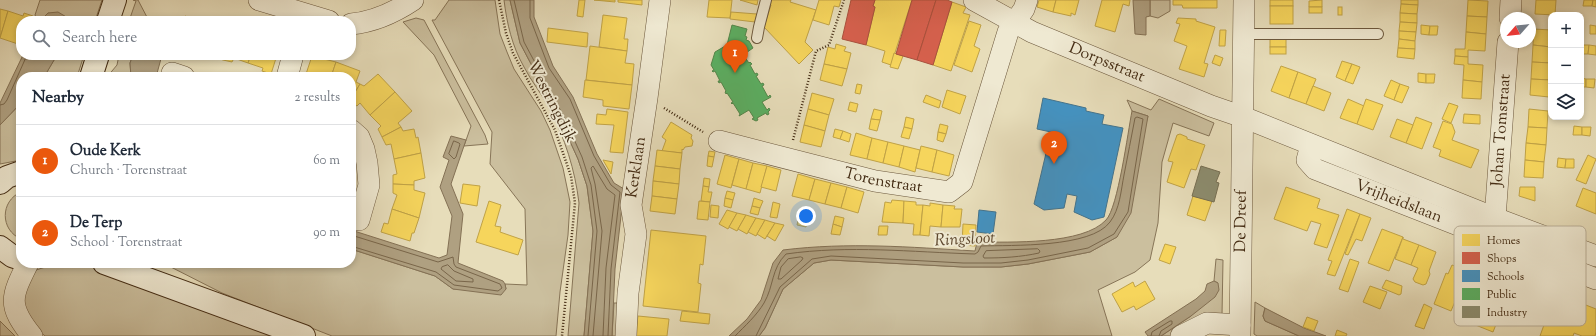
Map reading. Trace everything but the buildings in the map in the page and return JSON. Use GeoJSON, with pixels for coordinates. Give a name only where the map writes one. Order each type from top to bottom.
{"type":"FeatureCollection","features":[{"type":"Feature","properties":{"kind":"main road"},"geometry":{"type":"LineString","coordinates":[[110,16],[115,0]]}},
{"type":"Feature","properties":{"kind":"main road"},"geometry":{"type":"LineString","coordinates":[[93,72],[96,60]]}},
{"type":"Feature","properties":{"kind":"main road"},"geometry":{"type":"LineString","coordinates":[[0,183],[7,177],[16,174]]}},
{"type":"Feature","properties":{"kind":"main road"},"geometry":{"type":"LineString","coordinates":[[0,247],[16,257]]}},
{"type":"Feature","properties":{"kind":"main road"},"geometry":{"type":"LineString","coordinates":[[118,268],[304,336]]}},
{"type":"Feature","properties":{"kind":"main road"},"geometry":{"type":"LineString","coordinates":[[155,268],[221,305]]}},
{"type":"Feature","properties":{"kind":"street"},"geometry":{"type":"LineString","coordinates":[[259,0],[299,16]]}},
{"type":"Feature","properties":{"kind":"street"},"geometry":{"type":"LineString","coordinates":[[356,24],[363,23],[384,15],[413,0]]}},
{"type":"Feature","properties":{"kind":"street","name":"Kerklaan"},"geometry":{"type":"LineString","coordinates":[[626,336],[628,293],[636,234],[631,205],[660,0]]}},
{"type":"Feature","properties":{"kind":"street","name":"Dorpsstraat"},"geometry":{"type":"LineString","coordinates":[[974,0],[1015,21],[1032,32],[1211,106],[1243,116]]}},
{"type":"Feature","properties":{"kind":"street","name":"Torenstraat"},"geometry":{"type":"LineString","coordinates":[[718,141],[875,181],[949,192],[962,182],[1008,32],[1024,9],[1027,0]]}},
{"type":"Feature","properties":{"kind":"street","name":"De Dreef"},"geometry":{"type":"LineString","coordinates":[[1182,336],[1207,323],[1240,331],[1244,0]]}},
{"type":"Feature","properties":{"kind":"street"},"geometry":{"type":"LineString","coordinates":[[1510,12],[1511,0]]}},
{"type":"Feature","properties":{"kind":"street","name":"Johan Tomstraat"},"geometry":{"type":"LineString","coordinates":[[1495,218],[1508,48]]}},
{"type":"Feature","properties":{"kind":"street"},"geometry":{"type":"LineString","coordinates":[[288,72],[292,60]]}},
{"type":"Feature","properties":{"kind":"street","name":"Vrijheidslaan"},"geometry":{"type":"LineString","coordinates":[[1243,116],[1311,145],[1516,226]]}},
{"type":"Feature","properties":{"kind":"street"},"geometry":{"type":"LineString","coordinates":[[356,134],[359,136],[364,149],[369,185],[359,220]]}},
{"type":"Feature","properties":{"kind":"street","name":"Vrijheidslaan"},"geometry":{"type":"LineString","coordinates":[[1311,145],[1307,160],[1315,169],[1461,226]]}},
{"type":"Feature","properties":{"kind":"street","name":"Vrijheidslaan"},"geometry":{"type":"LineString","coordinates":[[1586,252],[1596,256]]}},
{"type":"Feature","properties":{"kind":"street"},"geometry":{"type":"LineString","coordinates":[[26,268],[16,288],[14,306],[20,320],[30,336]]}},
{"type":"Feature","properties":{"kind":"street","name":"Vrijheidslaan"},"geometry":{"type":"LineString","coordinates":[[1586,275],[1596,279]]}},
{"type":"Feature","properties":{"kind":"street"},"geometry":{"type":"LineString","coordinates":[[0,311],[13,326],[30,336]]}},
{"type":"Feature","properties":{"kind":"lane"},"geometry":{"type":"LineString","coordinates":[[758,38],[759,27],[766,0]]}},
{"type":"Feature","properties":{"kind":"lane"},"geometry":{"type":"LineString","coordinates":[[1244,34],[1378,34]]}},
{"type":"Feature","properties":{"kind":"path","name":"Westringdijk"},"geometry":{"type":"LineString","coordinates":[[499,0],[512,53],[555,130],[571,176],[575,203],[562,336]]}},
{"type":"Feature","properties":{"kind":"path"},"geometry":{"type":"LineString","coordinates":[[788,159],[816,51],[829,44],[844,0]]}},
{"type":"Feature","properties":{"kind":"path"},"geometry":{"type":"LineString","coordinates":[[647,98],[718,141]]}},
{"type":"Feature","properties":{"kind":"shaded area"},"geometry":{"type":"Polygon","coordinates":[[[40,0],[102,0],[97,16],[60,16],[48,13],[45,16],[35,15],[40,0]]]}},
{"type":"Feature","properties":{"kind":"shaded area"},"geometry":{"type":"Polygon","coordinates":[[[133,0],[138,0],[146,16],[131,16],[136,1],[133,0]]]}},
{"type":"Feature","properties":{"kind":"shaded area"},"geometry":{"type":"Polygon","coordinates":[[[449,0],[495,0],[500,34],[514,69],[541,111],[550,130],[563,168],[570,202],[568,235],[560,292],[556,336],[332,336],[222,293],[173,268],[356,268],[356,251],[435,276],[453,289],[506,289],[505,284],[527,285],[525,209],[490,164],[492,132],[432,20],[435,20],[449,0]]]}},
{"type":"Feature","properties":{"kind":"shaded area"},"geometry":{"type":"Polygon","coordinates":[[[504,0],[510,0],[520,43],[559,117],[578,159],[587,186],[593,231],[584,336],[568,336],[579,203],[575,178],[555,119],[516,51],[508,26],[504,0]]]}},
{"type":"Feature","properties":{"kind":"shaded area"},"geometry":{"type":"Polygon","coordinates":[[[1150,0],[1170,0],[1170,11],[1158,18],[1150,16],[1150,0]]]}},
{"type":"Feature","properties":{"kind":"shaded area"},"geometry":{"type":"Polygon","coordinates":[[[416,18],[424,20],[485,135],[488,144],[464,146],[471,126],[434,55],[403,22],[416,18]]]}},
{"type":"Feature","properties":{"kind":"shaded area"},"geometry":{"type":"Polygon","coordinates":[[[54,60],[82,60],[79,72],[47,72],[54,60]]]}},
{"type":"Feature","properties":{"kind":"shaded area"},"geometry":{"type":"Polygon","coordinates":[[[118,60],[131,60],[131,72],[111,72],[117,65],[118,60]]]}},
{"type":"Feature","properties":{"kind":"shaded area"},"geometry":{"type":"Polygon","coordinates":[[[1159,99],[1214,123],[1209,136],[1173,123],[1162,162],[1158,223],[1150,260],[1135,272],[1098,290],[1112,336],[759,336],[765,328],[783,289],[814,263],[831,260],[963,267],[1001,267],[1028,264],[1090,252],[1117,237],[1148,116],[1132,111],[1127,100],[1151,110],[1159,99]]]}},
{"type":"Feature","properties":{"kind":"shaded area"},"geometry":{"type":"Polygon","coordinates":[[[16,108],[16,161],[0,164],[0,125],[16,108]]]}},
{"type":"Feature","properties":{"kind":"shaded area"},"geometry":{"type":"Polygon","coordinates":[[[16,195],[16,236],[9,229],[5,216],[6,208],[16,195]]]}},
{"type":"Feature","properties":{"kind":"shaded area"},"geometry":{"type":"Polygon","coordinates":[[[1216,259],[1223,260],[1222,315],[1171,336],[1161,336],[1191,316],[1218,283],[1214,281],[1216,259]]]}},
{"type":"Feature","properties":{"kind":"shaded area"},"geometry":{"type":"Polygon","coordinates":[[[42,268],[101,268],[275,336],[45,336],[30,323],[20,292],[36,270],[42,268]]]}},
{"type":"Feature","properties":{"kind":"shaded area"},"geometry":{"type":"Polygon","coordinates":[[[1255,302],[1265,308],[1263,316],[1265,321],[1299,336],[1257,336],[1254,334],[1255,302]]]}},
{"type":"Feature","properties":{"kind":"shaded area"},"geometry":{"type":"Polygon","coordinates":[[[614,303],[622,303],[618,336],[612,336],[614,303]]]}},
{"type":"Feature","properties":{"kind":"shaded area"},"geometry":{"type":"Polygon","coordinates":[[[0,321],[15,336],[0,336],[0,321]]]}},
{"type":"Feature","properties":{"kind":"water"},"geometry":{"type":"Polygon","coordinates":[[[510,0],[534,0],[534,17],[553,66],[573,97],[597,154],[614,183],[624,189],[615,269],[612,336],[584,336],[593,231],[587,186],[578,159],[559,117],[520,43],[510,0]]]}},
{"type":"Feature","properties":{"kind":"water"},"geometry":{"type":"Polygon","coordinates":[[[1133,0],[1150,0],[1150,16],[1146,17],[1146,35],[1135,34],[1133,0]]]}},
{"type":"Feature","properties":{"kind":"water"},"geometry":{"type":"Polygon","coordinates":[[[58,12],[65,16],[45,16],[48,13],[58,12]]]}},
{"type":"Feature","properties":{"kind":"water"},"geometry":{"type":"Polygon","coordinates":[[[21,60],[54,60],[47,72],[16,72],[16,108],[0,125],[0,103],[21,60]]]}},
{"type":"Feature","properties":{"kind":"water"},"geometry":{"type":"Polygon","coordinates":[[[131,60],[161,60],[157,72],[131,72],[131,60]]]}},
{"type":"Feature","properties":{"kind":"water"},"geometry":{"type":"Polygon","coordinates":[[[1132,111],[1148,116],[1131,213],[1117,237],[1090,252],[1028,264],[1001,267],[963,267],[831,260],[814,263],[783,289],[765,328],[759,336],[729,336],[747,319],[761,300],[773,263],[783,250],[831,246],[855,246],[975,251],[977,242],[1026,242],[1064,238],[1081,234],[1095,228],[1106,220],[1115,201],[1132,111]]]}},
{"type":"Feature","properties":{"kind":"water"},"geometry":{"type":"Polygon","coordinates":[[[451,136],[466,140],[451,184],[463,214],[458,263],[503,281],[506,289],[501,295],[453,289],[435,276],[356,251],[356,232],[439,258],[447,255],[452,216],[440,187],[449,160],[443,157],[451,136]]]}},
{"type":"Feature","properties":{"kind":"water"},"geometry":{"type":"Polygon","coordinates":[[[1214,281],[1218,283],[1219,290],[1215,297],[1191,316],[1161,336],[1148,336],[1145,332],[1196,299],[1205,291],[1207,284],[1214,281]]]}},
{"type":"Feature","properties":{"kind":"water"},"geometry":{"type":"Polygon","coordinates":[[[1265,308],[1304,328],[1326,336],[1299,336],[1265,321],[1263,316],[1265,308]]]}},
{"type":"Feature","properties":{"kind":"place","name":"Oude Kerk"},"geometry":{"type":"Point","coordinates":[735,73]}},
{"type":"Feature","properties":{"kind":"place","name":"De Terp"},"geometry":{"type":"Point","coordinates":[1054,164]}},
{"type":"Feature","properties":{"kind":"water label","name":"Ringsloot"},"geometry":{"type":"Point","coordinates":[965,240]}}]}
